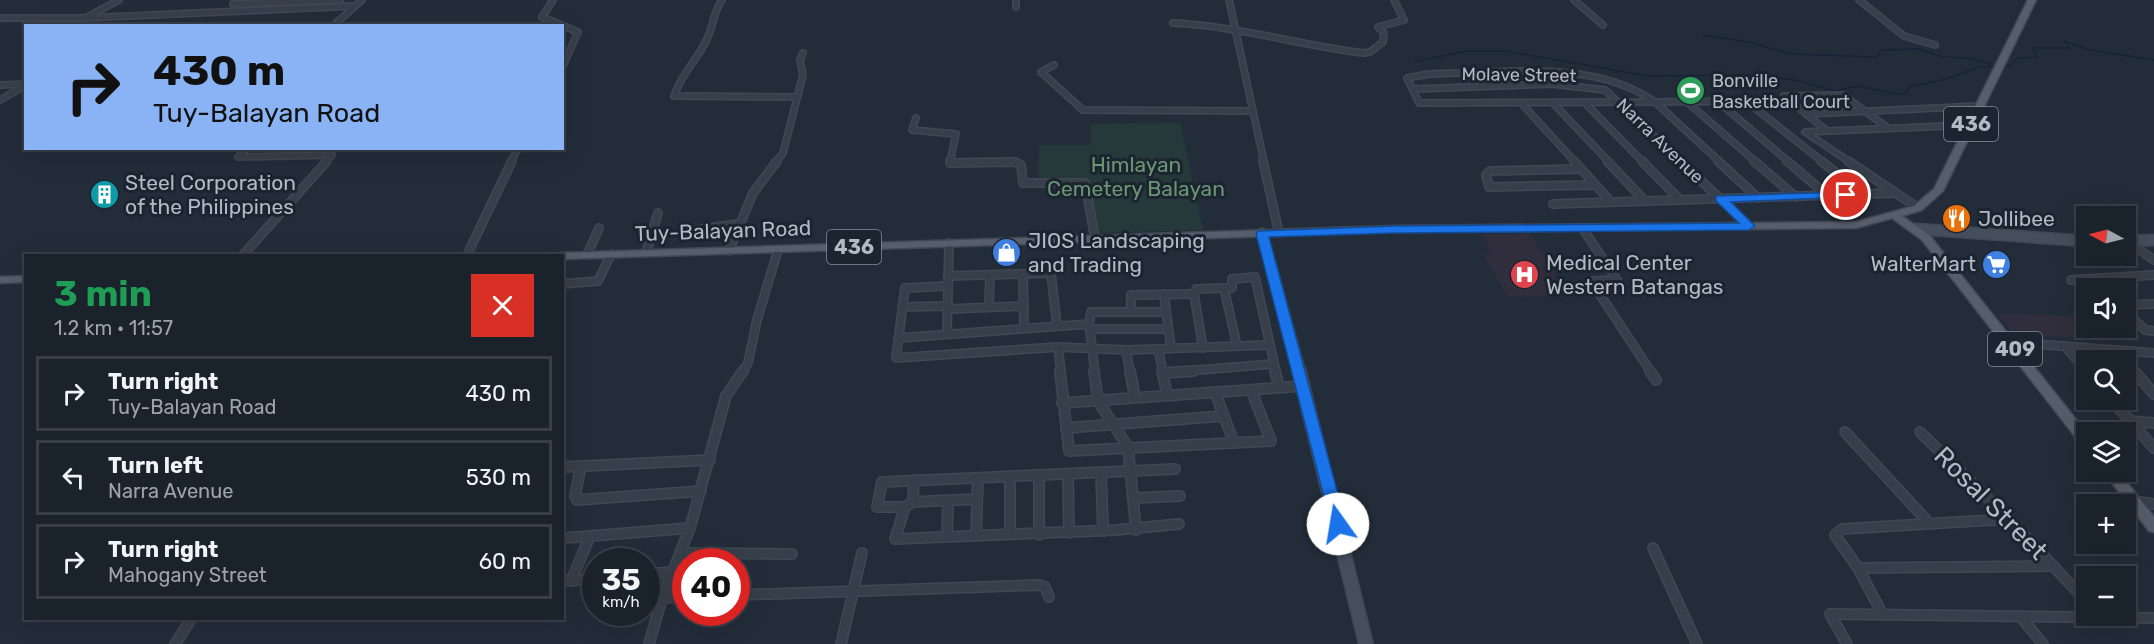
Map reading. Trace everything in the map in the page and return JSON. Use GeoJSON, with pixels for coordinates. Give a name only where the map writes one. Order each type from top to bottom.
{"type":"FeatureCollection","features":[{"type":"Feature","properties":{"kind":"main road","name":"436"},"geometry":{"type":"LineString","coordinates":[[1895,216],[1918,208],[1938,191],[2032,0]]}},
{"type":"Feature","properties":{"kind":"main road","name":"436"},"geometry":{"type":"LineString","coordinates":[[1912,226],[1918,208]]}},
{"type":"Feature","properties":{"kind":"main road","name":"Tuy-Balayan Road"},"geometry":{"type":"LineString","coordinates":[[1856,225],[1895,216]]}},
{"type":"Feature","properties":{"kind":"main road","name":"409"},"geometry":{"type":"LineString","coordinates":[[1895,216],[1912,226],[2010,342],[2076,428]]}},
{"type":"Feature","properties":{"kind":"main road","name":"Tuy-Balayan Road"},"geometry":{"type":"LineString","coordinates":[[564,256],[1395,229],[1912,226]]}},
{"type":"Feature","properties":{"kind":"main road"},"geometry":{"type":"LineString","coordinates":[[0,280],[24,279]]}},
{"type":"Feature","properties":{"kind":"main road"},"geometry":{"type":"LineString","coordinates":[[2121,482],[2146,507],[2154,526]]}},
{"type":"Feature","properties":{"kind":"street"},"geometry":{"type":"LineString","coordinates":[[85,18],[119,0]]}},
{"type":"Feature","properties":{"kind":"street"},"geometry":{"type":"LineString","coordinates":[[218,10],[232,4],[340,0]]}},
{"type":"Feature","properties":{"kind":"street"},"geometry":{"type":"LineString","coordinates":[[335,24],[362,0]]}},
{"type":"Feature","properties":{"kind":"street"},"geometry":{"type":"LineString","coordinates":[[553,0],[542,17],[559,24]]}},
{"type":"Feature","properties":{"kind":"street"},"geometry":{"type":"LineString","coordinates":[[722,0],[715,11],[711,21],[712,28],[701,51],[677,86],[674,96],[693,98],[796,97]]}},
{"type":"Feature","properties":{"kind":"street"},"geometry":{"type":"LineString","coordinates":[[1016,0],[1016,7]]}},
{"type":"Feature","properties":{"kind":"street"},"geometry":{"type":"LineString","coordinates":[[1229,0],[1279,233]]}},
{"type":"Feature","properties":{"kind":"street"},"geometry":{"type":"LineString","coordinates":[[1173,23],[1235,29],[1316,47],[1370,52],[1383,42],[1384,33],[1378,27],[1404,20],[1394,0]]}},
{"type":"Feature","properties":{"kind":"street"},"geometry":{"type":"LineString","coordinates":[[1574,0],[1603,25]]}},
{"type":"Feature","properties":{"kind":"street"},"geometry":{"type":"LineString","coordinates":[[1859,0],[1904,36],[1935,45]]}},
{"type":"Feature","properties":{"kind":"street"},"geometry":{"type":"LineString","coordinates":[[0,18],[85,18],[218,10],[355,6]]}},
{"type":"Feature","properties":{"kind":"street"},"geometry":{"type":"LineString","coordinates":[[87,24],[100,17]]}},
{"type":"Feature","properties":{"kind":"street"},"geometry":{"type":"LineString","coordinates":[[564,26],[578,32],[564,64]]}},
{"type":"Feature","properties":{"kind":"street"},"geometry":{"type":"LineString","coordinates":[[729,251],[738,224],[753,193],[783,153],[804,71],[800,60],[803,53]]}},
{"type":"Feature","properties":{"kind":"street"},"geometry":{"type":"LineString","coordinates":[[1054,65],[1041,72],[1083,110],[1252,111]]}},
{"type":"Feature","properties":{"kind":"street","name":"Molave Street"},"geometry":{"type":"LineString","coordinates":[[1413,89],[1407,78],[1415,76],[1554,72],[1617,81],[1645,93],[1758,198]]}},
{"type":"Feature","properties":{"kind":"street","name":"Narra Avenue"},"geometry":{"type":"LineString","coordinates":[[1413,89],[1552,84],[1605,90],[1749,226]]}},
{"type":"Feature","properties":{"kind":"street"},"geometry":{"type":"LineString","coordinates":[[0,85],[24,85]]}},
{"type":"Feature","properties":{"kind":"street"},"geometry":{"type":"LineString","coordinates":[[0,100],[24,86]]}},
{"type":"Feature","properties":{"kind":"street"},"geometry":{"type":"LineString","coordinates":[[1413,89],[1419,103],[1621,104],[1746,101],[1863,194]]}},
{"type":"Feature","properties":{"kind":"street"},"geometry":{"type":"LineString","coordinates":[[0,94],[11,94]]}},
{"type":"Feature","properties":{"kind":"street"},"geometry":{"type":"LineString","coordinates":[[1826,130],[1784,96],[1843,95],[1888,128]]}},
{"type":"Feature","properties":{"kind":"street"},"geometry":{"type":"LineString","coordinates":[[1716,100],[1828,196]]}},
{"type":"Feature","properties":{"kind":"street"},"geometry":{"type":"LineString","coordinates":[[1687,102],[1796,197]]}},
{"type":"Feature","properties":{"kind":"street"},"geometry":{"type":"LineString","coordinates":[[1554,103],[1645,201]]}},
{"type":"Feature","properties":{"kind":"street"},"geometry":{"type":"LineString","coordinates":[[1585,103],[1680,200]]}},
{"type":"Feature","properties":{"kind":"street"},"geometry":{"type":"LineString","coordinates":[[1522,104],[1611,202]]}},
{"type":"Feature","properties":{"kind":"street"},"geometry":{"type":"LineString","coordinates":[[1806,114],[1980,106]]}},
{"type":"Feature","properties":{"kind":"street"},"geometry":{"type":"LineString","coordinates":[[916,118],[912,130],[956,134],[950,163],[1019,163],[1023,183],[1085,183],[1095,238]]}},
{"type":"Feature","properties":{"kind":"street"},"geometry":{"type":"LineString","coordinates":[[1918,208],[1805,132],[1971,124]]}},
{"type":"Feature","properties":{"kind":"street"},"geometry":{"type":"LineString","coordinates":[[244,254],[332,155],[238,157],[245,150]]}},
{"type":"Feature","properties":{"kind":"street"},"geometry":{"type":"LineString","coordinates":[[467,254],[517,150]]}},
{"type":"Feature","properties":{"kind":"street"},"geometry":{"type":"LineString","coordinates":[[1580,169],[1490,171],[1486,175],[1489,187],[1595,185]]}},
{"type":"Feature","properties":{"kind":"street"},"geometry":{"type":"LineString","coordinates":[[1553,204],[1895,193]]}},
{"type":"Feature","properties":{"kind":"street"},"geometry":{"type":"LineString","coordinates":[[646,253],[658,213]]}},
{"type":"Feature","properties":{"kind":"street"},"geometry":{"type":"LineString","coordinates":[[696,230],[738,224]]}},
{"type":"Feature","properties":{"kind":"street"},"geometry":{"type":"LineString","coordinates":[[1912,226],[2016,238],[2076,241]]}},
{"type":"Feature","properties":{"kind":"street"},"geometry":{"type":"LineString","coordinates":[[587,255],[599,228]]}},
{"type":"Feature","properties":{"kind":"street"},"geometry":{"type":"LineString","coordinates":[[1583,229],[1617,280],[1591,281],[1656,380]]}},
{"type":"Feature","properties":{"kind":"street"},"geometry":{"type":"LineString","coordinates":[[1262,234],[1303,386],[1366,644]]}},
{"type":"Feature","properties":{"kind":"street"},"geometry":{"type":"LineString","coordinates":[[2136,241],[2154,240]]}},
{"type":"Feature","properties":{"kind":"street"},"geometry":{"type":"LineString","coordinates":[[947,334],[949,243]]}},
{"type":"Feature","properties":{"kind":"street"},"geometry":{"type":"LineString","coordinates":[[2136,248],[2154,260]]}},
{"type":"Feature","properties":{"kind":"street"},"geometry":{"type":"LineString","coordinates":[[683,548],[710,460],[726,396],[748,363],[757,320],[778,250]]}},
{"type":"Feature","properties":{"kind":"street"},"geometry":{"type":"LineString","coordinates":[[564,284],[598,281],[611,254]]}},
{"type":"Feature","properties":{"kind":"street"},"geometry":{"type":"LineString","coordinates":[[948,276],[1051,273],[1057,326]]}},
{"type":"Feature","properties":{"kind":"street"},"geometry":{"type":"LineString","coordinates":[[1023,274],[1024,328]]}},
{"type":"Feature","properties":{"kind":"street"},"geometry":{"type":"LineString","coordinates":[[989,307],[990,275]]}},
{"type":"Feature","properties":{"kind":"street"},"geometry":{"type":"LineString","coordinates":[[2071,280],[2154,275]]}},
{"type":"Feature","properties":{"kind":"street"},"geometry":{"type":"LineString","coordinates":[[1203,348],[1194,294],[1196,289],[1232,288],[1232,279],[1256,277],[1279,387]]}},
{"type":"Feature","properties":{"kind":"street"},"geometry":{"type":"LineString","coordinates":[[948,286],[904,288],[896,358],[1058,347],[1092,346],[1126,350],[1269,345]]}},
{"type":"Feature","properties":{"kind":"street"},"geometry":{"type":"LineString","coordinates":[[1224,288],[1238,346]]}},
{"type":"Feature","properties":{"kind":"street"},"geometry":{"type":"LineString","coordinates":[[1164,294],[1171,348]]}},
{"type":"Feature","properties":{"kind":"street"},"geometry":{"type":"LineString","coordinates":[[1131,312],[1131,295],[1194,294]]}},
{"type":"Feature","properties":{"kind":"street"},"geometry":{"type":"LineString","coordinates":[[2136,305],[2154,304]]}},
{"type":"Feature","properties":{"kind":"street"},"geometry":{"type":"LineString","coordinates":[[902,307],[1024,306]]}},
{"type":"Feature","properties":{"kind":"street"},"geometry":{"type":"LineString","coordinates":[[1136,530],[1135,498],[1128,447],[1098,401],[1090,326],[1091,312],[1166,312]]}},
{"type":"Feature","properties":{"kind":"street"},"geometry":{"type":"LineString","coordinates":[[2136,321],[2145,330],[2154,331]]}},
{"type":"Feature","properties":{"kind":"street"},"geometry":{"type":"LineString","coordinates":[[898,338],[1057,326],[1168,329]]}},
{"type":"Feature","properties":{"kind":"street"},"geometry":{"type":"LineString","coordinates":[[2010,342],[2114,350]]}},
{"type":"Feature","properties":{"kind":"street"},"geometry":{"type":"LineString","coordinates":[[2065,346],[2076,359]]}},
{"type":"Feature","properties":{"kind":"street"},"geometry":{"type":"LineString","coordinates":[[1058,347],[1062,403],[1069,451],[1271,441],[1251,390]]}},
{"type":"Feature","properties":{"kind":"street"},"geometry":{"type":"LineString","coordinates":[[1158,349],[1167,394]]}},
{"type":"Feature","properties":{"kind":"street"},"geometry":{"type":"LineString","coordinates":[[1126,350],[1135,397]]}},
{"type":"Feature","properties":{"kind":"street"},"geometry":{"type":"LineString","coordinates":[[2136,352],[2153,353]]}},
{"type":"Feature","properties":{"kind":"street"},"geometry":{"type":"LineString","coordinates":[[1164,373],[1273,364]]}},
{"type":"Feature","properties":{"kind":"street"},"geometry":{"type":"LineString","coordinates":[[2136,374],[2154,394]]}},
{"type":"Feature","properties":{"kind":"street"},"geometry":{"type":"LineString","coordinates":[[1062,403],[1303,386]]}},
{"type":"Feature","properties":{"kind":"street"},"geometry":{"type":"LineString","coordinates":[[1215,392],[1234,443]]}},
{"type":"Feature","properties":{"kind":"street"},"geometry":{"type":"LineString","coordinates":[[2120,410],[2154,448]]}},
{"type":"Feature","properties":{"kind":"street"},"geometry":{"type":"LineString","coordinates":[[1066,428],[1223,416]]}},
{"type":"Feature","properties":{"kind":"street"},"geometry":{"type":"LineString","coordinates":[[2130,421],[2154,423]]}},
{"type":"Feature","properties":{"kind":"street"},"geometry":{"type":"LineString","coordinates":[[1845,432],[1930,524]]}},
{"type":"Feature","properties":{"kind":"street","name":"Rosal Street"},"geometry":{"type":"LineString","coordinates":[[1920,432],[2009,519],[2076,590]]}},
{"type":"Feature","properties":{"kind":"street"},"geometry":{"type":"LineString","coordinates":[[564,467],[710,460]]}},
{"type":"Feature","properties":{"kind":"street"},"geometry":{"type":"LineString","coordinates":[[581,466],[575,496],[577,500],[701,491]]}},
{"type":"Feature","properties":{"kind":"street"},"geometry":{"type":"LineString","coordinates":[[976,499],[877,507],[882,482],[1175,469]]}},
{"type":"Feature","properties":{"kind":"street"},"geometry":{"type":"LineString","coordinates":[[1101,473],[1103,531]]}},
{"type":"Feature","properties":{"kind":"street"},"geometry":{"type":"LineString","coordinates":[[1068,474],[1069,533]]}},
{"type":"Feature","properties":{"kind":"street"},"geometry":{"type":"LineString","coordinates":[[1039,475],[1039,535]]}},
{"type":"Feature","properties":{"kind":"street"},"geometry":{"type":"LineString","coordinates":[[1010,476],[1010,533]]}},
{"type":"Feature","properties":{"kind":"street"},"geometry":{"type":"LineString","coordinates":[[976,536],[978,478]]}},
{"type":"Feature","properties":{"kind":"street"},"geometry":{"type":"LineString","coordinates":[[914,480],[909,505],[895,539],[1136,530],[1179,524]]}},
{"type":"Feature","properties":{"kind":"street"},"geometry":{"type":"LineString","coordinates":[[1135,498],[1180,496]]}},
{"type":"Feature","properties":{"kind":"street"},"geometry":{"type":"LineString","coordinates":[[947,536],[948,500]]}},
{"type":"Feature","properties":{"kind":"street"},"geometry":{"type":"LineString","coordinates":[[1882,615],[1858,568],[1835,535],[1842,529],[2009,519]]}},
{"type":"Feature","properties":{"kind":"street"},"geometry":{"type":"LineString","coordinates":[[565,538],[690,528]]}},
{"type":"Feature","properties":{"kind":"street"},"geometry":{"type":"LineString","coordinates":[[567,581],[590,536]]}},
{"type":"Feature","properties":{"kind":"street"},"geometry":{"type":"LineString","coordinates":[[1653,548],[1697,644]]}},
{"type":"Feature","properties":{"kind":"street"},"geometry":{"type":"LineString","coordinates":[[841,644],[862,553]]}},
{"type":"Feature","properties":{"kind":"street"},"geometry":{"type":"LineString","coordinates":[[750,554],[792,554]]}},
{"type":"Feature","properties":{"kind":"street"},"geometry":{"type":"LineString","coordinates":[[1858,568],[2053,566]]}},
{"type":"Feature","properties":{"kind":"street"},"geometry":{"type":"LineString","coordinates":[[649,644],[662,598],[672,574]]}},
{"type":"Feature","properties":{"kind":"street"},"geometry":{"type":"LineString","coordinates":[[567,581],[582,580]]}},
{"type":"Feature","properties":{"kind":"street"},"geometry":{"type":"LineString","coordinates":[[750,595],[1039,585],[1045,587],[1049,597]]}},
{"type":"Feature","properties":{"kind":"street"},"geometry":{"type":"LineString","coordinates":[[662,598],[672,598]]}},
{"type":"Feature","properties":{"kind":"street"},"geometry":{"type":"LineString","coordinates":[[1847,644],[1830,614],[2076,616]]}},
{"type":"Feature","properties":{"kind":"street"},"geometry":{"type":"LineString","coordinates":[[2020,616],[2043,644]]}},
{"type":"Feature","properties":{"kind":"street"},"geometry":{"type":"LineString","coordinates":[[2136,617],[2154,618]]}},
{"type":"Feature","properties":{"kind":"street"},"geometry":{"type":"LineString","coordinates":[[175,644],[191,620]]}},
{"type":"Feature","properties":{"kind":"shaded area","name":"Medical Center Western Batangas"},"geometry":{"type":"Polygon","coordinates":[[[1483,234],[1530,234],[1568,295],[1508,297],[1483,254],[1492,254],[1483,234]]]}},
{"type":"Feature","properties":{"kind":"shaded area"},"geometry":{"type":"Polygon","coordinates":[[[1997,313],[2076,317],[2076,338],[2013,334],[1997,313]]]}},
{"type":"Feature","properties":{"kind":"shaded area"},"geometry":{"type":"Polygon","coordinates":[[[2136,335],[2144,342],[2078,338],[2136,338],[2136,335]]]}},
{"type":"Feature","properties":{"kind":"green space","name":"Himlayan Cemetery Balayan"},"geometry":{"type":"Polygon","coordinates":[[[1180,123],[1203,230],[1091,233],[1083,184],[1038,185],[1039,145],[1091,145],[1091,124],[1180,123]]]}},
{"type":"Feature","properties":{"kind":"waterway"},"geometry":{"type":"LineString","coordinates":[[1703,35],[1748,42],[1792,54],[1876,57],[1882,50],[1919,49],[1942,57],[1970,58],[1990,64]]}},
{"type":"Feature","properties":{"kind":"waterway"},"geometry":{"type":"LineString","coordinates":[[2065,43],[2064,41],[2090,50],[2154,60]]}},
{"type":"Feature","properties":{"kind":"waterway"},"geometry":{"type":"LineString","coordinates":[[2003,66],[2010,66],[2018,58],[2037,57],[2032,48],[2070,48],[2068,46]]}},
{"type":"Feature","properties":{"kind":"waterway"},"geometry":{"type":"LineString","coordinates":[[1414,62],[1466,51],[1505,51],[1648,76],[1753,75],[1795,80],[1835,91],[1858,86],[1896,94],[1906,93],[1909,87],[1950,78],[1979,67],[1997,66]]}},
{"type":"Feature","properties":{"kind":"place","name":"Bonville Basketball Court"},"geometry":{"type":"Point","coordinates":[1691,91]}},
{"type":"Feature","properties":{"kind":"place","name":"Steel Corporation of the Philippines"},"geometry":{"type":"Point","coordinates":[104,195]}},
{"type":"Feature","properties":{"kind":"place","name":"Jollibee"},"geometry":{"type":"Point","coordinates":[1957,219]}},
{"type":"Feature","properties":{"kind":"place","name":"JIOS Landscaping and Trading"},"geometry":{"type":"Point","coordinates":[1007,253]}},
{"type":"Feature","properties":{"kind":"place","name":"WalterMart"},"geometry":{"type":"Point","coordinates":[1997,264]}},
{"type":"Feature","properties":{"kind":"place","name":"Medical Center Western Batangas"},"geometry":{"type":"Point","coordinates":[1525,275]}},
{"type":"Feature","properties":{"kind":"route"},"geometry":{"type":"LineString","coordinates":[[1338,524],[1318,440],[1262,234],[1395,229],[1749,226],[1720,199],[1846,195]]}}]}
